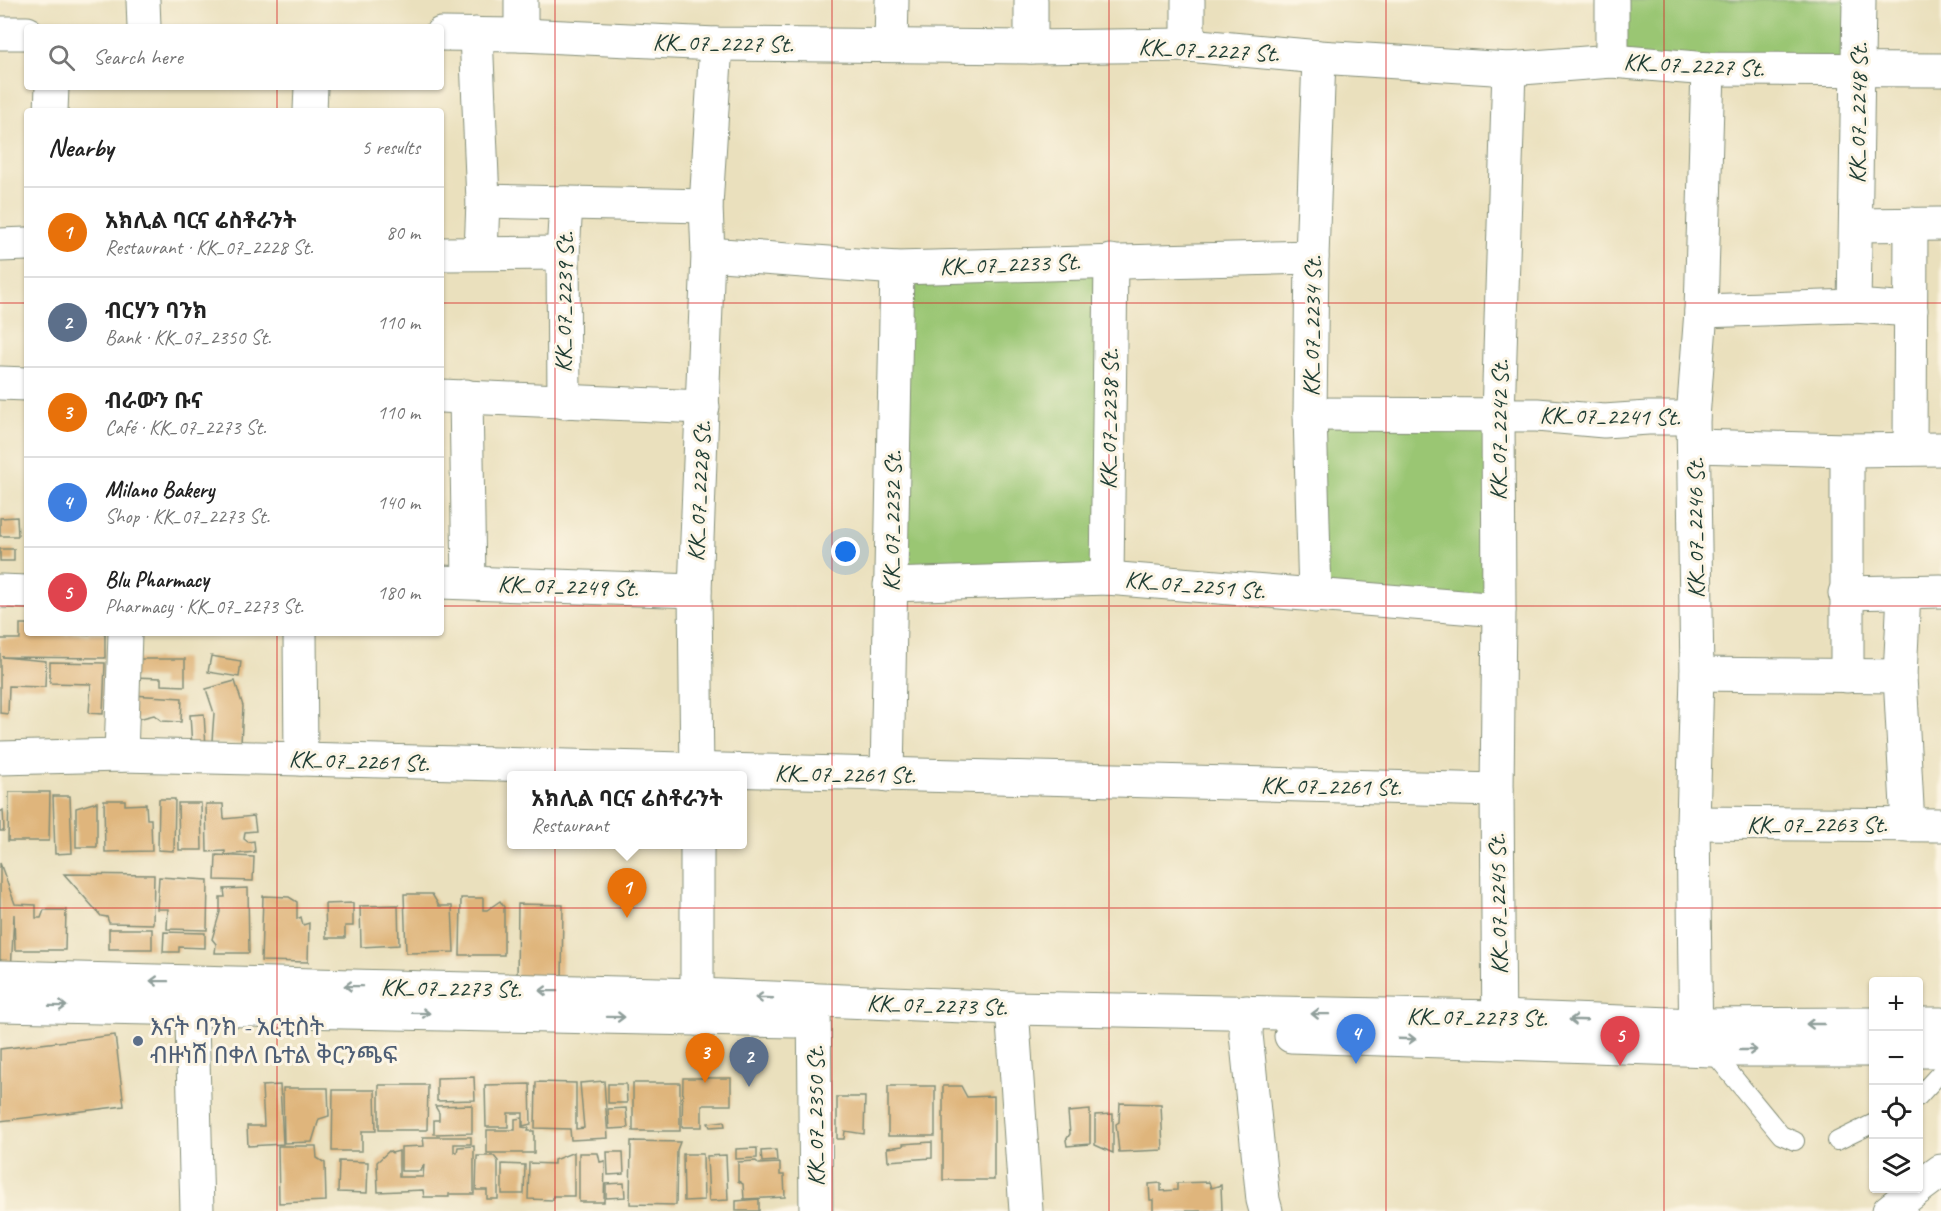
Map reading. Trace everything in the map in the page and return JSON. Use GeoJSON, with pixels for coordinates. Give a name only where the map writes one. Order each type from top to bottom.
{"type":"FeatureCollection","features":[{"type":"Feature","properties":{"kind":"street"},"geometry":{"type":"LineString","coordinates":[[143,0],[144,24]]}},
{"type":"Feature","properties":{"kind":"street"},"geometry":{"type":"LineString","coordinates":[[521,0],[521,35]]}},
{"type":"Feature","properties":{"kind":"street"},"geometry":{"type":"LineString","coordinates":[[891,44],[892,0]]}},
{"type":"Feature","properties":{"kind":"street"},"geometry":{"type":"LineString","coordinates":[[1031,0],[1031,47]]}},
{"type":"Feature","properties":{"kind":"street"},"geometry":{"type":"LineString","coordinates":[[1188,0],[1188,45]]}},
{"type":"Feature","properties":{"kind":"street"},"geometry":{"type":"LineString","coordinates":[[1612,0],[1612,61]]}},
{"type":"Feature","properties":{"kind":"street","name":"KK_07_2248 St."},"geometry":{"type":"LineString","coordinates":[[1854,306],[1859,0]]}},
{"type":"Feature","properties":{"kind":"street"},"geometry":{"type":"LineString","coordinates":[[0,33],[24,33]]}},
{"type":"Feature","properties":{"kind":"street","name":"KK_07_2227 St."},"geometry":{"type":"LineString","coordinates":[[444,34],[521,35],[716,44],[1031,47],[1188,45],[1319,57],[1509,69],[1612,61],[1708,69],[1941,70]]}},
{"type":"Feature","properties":{"kind":"street"},"geometry":{"type":"LineString","coordinates":[[476,34],[483,201],[481,254]]}},
{"type":"Feature","properties":{"kind":"street","name":"KK_07_2228 St."},"geometry":{"type":"LineString","coordinates":[[697,771],[695,591],[708,254],[706,206],[716,44]]}},
{"type":"Feature","properties":{"kind":"street","name":"KK_07_2234 St."},"geometry":{"type":"LineString","coordinates":[[1315,596],[1310,414],[1312,257],[1319,57]]}},
{"type":"Feature","properties":{"kind":"street","name":"KK_07_2242 St."},"geometry":{"type":"LineString","coordinates":[[1497,790],[1498,416],[1509,69]]}},
{"type":"Feature","properties":{"kind":"street","name":"KK_07_2246 St."},"geometry":{"type":"LineString","coordinates":[[1701,1041],[1693,823],[1697,674],[1694,432],[1701,311],[1708,69]]}},
{"type":"Feature","properties":{"kind":"street"},"geometry":{"type":"LineString","coordinates":[[51,108],[52,90]]}},
{"type":"Feature","properties":{"kind":"street"},"geometry":{"type":"LineString","coordinates":[[310,108],[311,90]]}},
{"type":"Feature","properties":{"kind":"street"},"geometry":{"type":"LineString","coordinates":[[483,201],[706,206]]}},
{"type":"Feature","properties":{"kind":"street","name":"KK_07_2239 St."},"geometry":{"type":"LineString","coordinates":[[564,402],[563,253],[566,203]]}},
{"type":"Feature","properties":{"kind":"street"},"geometry":{"type":"LineString","coordinates":[[1856,225],[1926,224]]}},
{"type":"Feature","properties":{"kind":"street","name":"KK_07_2241 St."},"geometry":{"type":"LineString","coordinates":[[1310,414],[1563,416],[1604,421],[1648,417],[1694,432],[1847,450],[1925,449],[1911,310],[1926,224]]}},
{"type":"Feature","properties":{"kind":"street"},"geometry":{"type":"LineString","coordinates":[[0,245],[24,244]]}},
{"type":"Feature","properties":{"kind":"street"},"geometry":{"type":"LineString","coordinates":[[444,254],[563,253]]}},
{"type":"Feature","properties":{"kind":"street","name":"KK_07_2233 St."},"geometry":{"type":"LineString","coordinates":[[708,254],[897,268],[1312,257]]}},
{"type":"Feature","properties":{"kind":"street","name":"KK_07_2238 St."},"geometry":{"type":"LineString","coordinates":[[1107,578],[1111,261]]}},
{"type":"Feature","properties":{"kind":"street","name":"KK_07_2232 St."},"geometry":{"type":"LineString","coordinates":[[887,775],[897,268]]}},
{"type":"Feature","properties":{"kind":"street"},"geometry":{"type":"LineString","coordinates":[[1701,311],[1854,306],[1911,310]]}},
{"type":"Feature","properties":{"kind":"street"},"geometry":{"type":"LineString","coordinates":[[0,383],[24,384]]}},
{"type":"Feature","properties":{"kind":"street","name":"KK_07_2239 St."},"geometry":{"type":"LineString","coordinates":[[455,582],[454,396],[703,407]]}},
{"type":"Feature","properties":{"kind":"street"},"geometry":{"type":"LineString","coordinates":[[1847,450],[1845,593],[1847,676]]}},
{"type":"Feature","properties":{"kind":"street","name":"KK_07_2251 St."},"geometry":{"type":"LineString","coordinates":[[890,585],[1107,578],[1499,610]]}},
{"type":"Feature","properties":{"kind":"street","name":"KK_07_2249 St."},"geometry":{"type":"LineString","coordinates":[[455,582],[695,591]]}},
{"type":"Feature","properties":{"kind":"street"},"geometry":{"type":"LineString","coordinates":[[0,591],[24,592]]}},
{"type":"Feature","properties":{"kind":"street"},"geometry":{"type":"LineString","coordinates":[[1845,593],[1941,591]]}},
{"type":"Feature","properties":{"kind":"street"},"geometry":{"type":"LineString","coordinates":[[1904,592],[1900,676],[1908,825]]}},
{"type":"Feature","properties":{"kind":"street"},"geometry":{"type":"LineString","coordinates":[[121,755],[125,636]]}},
{"type":"Feature","properties":{"kind":"street"},"geometry":{"type":"LineString","coordinates":[[300,636],[301,759]]}},
{"type":"Feature","properties":{"kind":"street"},"geometry":{"type":"LineString","coordinates":[[1697,674],[1900,676]]}},
{"type":"Feature","properties":{"kind":"street","name":"KK_07_2261 St."},"geometry":{"type":"LineString","coordinates":[[0,758],[121,755],[640,771]]}},
{"type":"Feature","properties":{"kind":"street","name":"KK_07_2261 St."},"geometry":{"type":"LineString","coordinates":[[747,774],[1497,790]]}},
{"type":"Feature","properties":{"kind":"street","name":"KK_07_2245 St."},"geometry":{"type":"LineString","coordinates":[[1497,790],[1499,1029]]}},
{"type":"Feature","properties":{"kind":"street","name":"KK_07_2263 St."},"geometry":{"type":"LineString","coordinates":[[1693,823],[1941,825]]}},
{"type":"Feature","properties":{"kind":"street"},"geometry":{"type":"LineString","coordinates":[[697,849],[697,1007]]}},
{"type":"Feature","properties":{"kind":"street","name":"KK_07_2273 St."},"geometry":{"type":"LineString","coordinates":[[0,977],[192,995],[1499,1029],[1869,1050]]}},
{"type":"Feature","properties":{"kind":"street"},"geometry":{"type":"LineString","coordinates":[[192,995],[197,1211]]}},
{"type":"Feature","properties":{"kind":"street","name":"KK_07_2273 St."},"geometry":{"type":"LineString","coordinates":[[0,1005],[192,995]]}},
{"type":"Feature","properties":{"kind":"street","name":"KK_07_2350 St."},"geometry":{"type":"LineString","coordinates":[[814,1011],[816,1211]]}},
{"type":"Feature","properties":{"kind":"street"},"geometry":{"type":"LineString","coordinates":[[1012,1018],[1026,1211]]}},
{"type":"Feature","properties":{"kind":"street"},"geometry":{"type":"LineString","coordinates":[[1246,1023],[1263,1200],[1266,1211]]}},
{"type":"Feature","properties":{"kind":"street","name":"KK_07_2273 St."},"geometry":{"type":"LineString","coordinates":[[1701,1041],[1869,1024]]}},
{"type":"Feature","properties":{"kind":"street"},"geometry":{"type":"LineString","coordinates":[[1923,1024],[1941,1024]]}},
{"type":"Feature","properties":{"kind":"street"},"geometry":{"type":"LineString","coordinates":[[1923,1050],[1941,1051]]}},
{"type":"Feature","properties":{"kind":"street"},"geometry":{"type":"LineString","coordinates":[[1923,1184],[1941,1171]]}},
{"type":"Feature","properties":{"kind":"street"},"geometry":{"type":"LineString","coordinates":[[1889,1211],[1912,1193]]}},
{"type":"Feature","properties":{"kind":"lane"},"geometry":{"type":"LineString","coordinates":[[1701,1041],[1781,1136],[1795,1141]]}},
{"type":"Feature","properties":{"kind":"lane"},"geometry":{"type":"LineString","coordinates":[[1923,1092],[1941,1072]]}},
{"type":"Feature","properties":{"kind":"lane"},"geometry":{"type":"LineString","coordinates":[[1837,1141],[1869,1125]]}},
{"type":"Feature","properties":{"kind":"green space"},"geometry":{"type":"Polygon","coordinates":[[[1611,0],[1859,0],[1858,71],[1612,61],[1611,0]]]}},
{"type":"Feature","properties":{"kind":"green space"},"geometry":{"type":"Polygon","coordinates":[[[1111,261],[1107,578],[890,585],[897,268],[1111,261]]]}},
{"type":"Feature","properties":{"kind":"green space"},"geometry":{"type":"Polygon","coordinates":[[[1310,414],[1498,415],[1499,610],[1315,596],[1310,414]]]}},
{"type":"Feature","properties":{"kind":"building"},"geometry":{"type":"Polygon","coordinates":[[[17,517],[18,536],[0,536],[0,518],[17,517]]]}},
{"type":"Feature","properties":{"kind":"building"},"geometry":{"type":"Polygon","coordinates":[[[0,549],[14,549],[14,561],[0,561],[0,549]]]}},
{"type":"Feature","properties":{"kind":"building"},"geometry":{"type":"Polygon","coordinates":[[[20,624],[24,624],[24,636],[105,636],[105,658],[2,657],[46,661],[45,687],[9,686],[8,714],[0,713],[0,639],[20,639],[20,624]]]}},
{"type":"Feature","properties":{"kind":"building"},"geometry":{"type":"Polygon","coordinates":[[[211,656],[241,661],[239,677],[208,672],[211,656]]]}},
{"type":"Feature","properties":{"kind":"building"},"geometry":{"type":"Polygon","coordinates":[[[132,659],[185,659],[185,686],[161,685],[161,678],[132,677],[132,659]]]}},
{"type":"Feature","properties":{"kind":"building"},"geometry":{"type":"Polygon","coordinates":[[[50,662],[105,663],[103,714],[89,713],[91,684],[50,683],[50,662]]]}},
{"type":"Feature","properties":{"kind":"building"},"geometry":{"type":"Polygon","coordinates":[[[235,681],[243,706],[241,743],[212,741],[214,713],[206,689],[235,681]]]}},
{"type":"Feature","properties":{"kind":"building"},"geometry":{"type":"Polygon","coordinates":[[[131,695],[182,698],[181,722],[162,721],[154,715],[130,721],[131,695]]]}},
{"type":"Feature","properties":{"kind":"building"},"geometry":{"type":"Polygon","coordinates":[[[204,714],[206,747],[192,747],[190,715],[204,714]]]}},
{"type":"Feature","properties":{"kind":"building"},"geometry":{"type":"Polygon","coordinates":[[[9,792],[50,792],[49,841],[8,841],[9,792]]]}},
{"type":"Feature","properties":{"kind":"building"},"geometry":{"type":"Polygon","coordinates":[[[53,796],[70,796],[72,853],[55,854],[53,796]]]}},
{"type":"Feature","properties":{"kind":"building"},"geometry":{"type":"Polygon","coordinates":[[[159,799],[175,799],[174,851],[158,850],[159,799]]]}},
{"type":"Feature","properties":{"kind":"building"},"geometry":{"type":"Polygon","coordinates":[[[104,800],[125,800],[125,805],[146,804],[147,819],[151,819],[152,851],[105,852],[104,800]]]}},
{"type":"Feature","properties":{"kind":"building"},"geometry":{"type":"Polygon","coordinates":[[[97,802],[97,847],[76,847],[76,808],[97,802]]]}},
{"type":"Feature","properties":{"kind":"building"},"geometry":{"type":"Polygon","coordinates":[[[178,803],[201,803],[202,850],[179,850],[178,803]]]}},
{"type":"Feature","properties":{"kind":"building"},"geometry":{"type":"Polygon","coordinates":[[[206,804],[223,804],[224,819],[254,816],[256,831],[245,832],[244,839],[248,842],[254,841],[255,852],[225,855],[225,851],[207,852],[206,804]]]}},
{"type":"Feature","properties":{"kind":"building"},"geometry":{"type":"Polygon","coordinates":[[[3,810],[4,831],[0,831],[0,812],[3,810]]]}},
{"type":"Feature","properties":{"kind":"building"},"geometry":{"type":"Polygon","coordinates":[[[216,855],[254,857],[253,881],[215,880],[216,855]]]}},
{"type":"Feature","properties":{"kind":"building"},"geometry":{"type":"Polygon","coordinates":[[[0,863],[15,904],[36,905],[36,918],[41,918],[44,910],[66,910],[65,950],[15,950],[14,914],[11,972],[0,959],[0,863]]]}},
{"type":"Feature","properties":{"kind":"building"},"geometry":{"type":"Polygon","coordinates":[[[64,874],[154,875],[153,924],[109,923],[107,917],[101,916],[64,874]]]}},
{"type":"Feature","properties":{"kind":"building"},"geometry":{"type":"Polygon","coordinates":[[[159,877],[208,880],[207,930],[167,929],[168,909],[157,909],[159,877]]]}},
{"type":"Feature","properties":{"kind":"building"},"geometry":{"type":"Polygon","coordinates":[[[248,888],[249,953],[215,953],[216,944],[212,939],[220,912],[220,897],[225,897],[224,889],[248,888]]]}},
{"type":"Feature","properties":{"kind":"building"},"geometry":{"type":"Polygon","coordinates":[[[404,894],[432,894],[439,906],[452,906],[454,952],[406,953],[404,894]]]}},
{"type":"Feature","properties":{"kind":"building"},"geometry":{"type":"Polygon","coordinates":[[[263,896],[289,897],[297,902],[297,919],[301,917],[303,925],[309,923],[308,962],[261,961],[263,896]]]}},
{"type":"Feature","properties":{"kind":"building"},"geometry":{"type":"Polygon","coordinates":[[[461,898],[483,898],[483,910],[487,910],[500,901],[504,907],[504,955],[460,955],[461,898]]]}},
{"type":"Feature","properties":{"kind":"building"},"geometry":{"type":"Polygon","coordinates":[[[353,903],[353,926],[345,926],[345,938],[326,938],[325,904],[353,903]]]}},
{"type":"Feature","properties":{"kind":"building"},"geometry":{"type":"Polygon","coordinates":[[[518,904],[563,905],[562,980],[517,979],[518,904]]]}},
{"type":"Feature","properties":{"kind":"building"},"geometry":{"type":"Polygon","coordinates":[[[398,905],[399,945],[361,947],[360,906],[398,905]]]}},
{"type":"Feature","properties":{"kind":"building"},"geometry":{"type":"Polygon","coordinates":[[[109,929],[152,929],[152,949],[109,949],[109,929]]]}},
{"type":"Feature","properties":{"kind":"building"},"geometry":{"type":"Polygon","coordinates":[[[164,932],[205,933],[205,948],[179,947],[179,952],[163,952],[164,932]]]}},
{"type":"Feature","properties":{"kind":"building"},"geometry":{"type":"Polygon","coordinates":[[[115,1035],[124,1106],[0,1121],[0,1049],[115,1035]]]}},
{"type":"Feature","properties":{"kind":"building"},"geometry":{"type":"Polygon","coordinates":[[[474,1077],[475,1100],[437,1101],[437,1078],[474,1077]]]}},
{"type":"Feature","properties":{"kind":"building"},"geometry":{"type":"Polygon","coordinates":[[[683,1078],[731,1078],[731,1105],[702,1105],[702,1127],[682,1127],[683,1078]]]}},
{"type":"Feature","properties":{"kind":"building"},"geometry":{"type":"Polygon","coordinates":[[[604,1081],[608,1138],[571,1140],[570,1129],[535,1128],[536,1082],[576,1083],[576,1129],[584,1128],[580,1083],[604,1081]]]}},
{"type":"Feature","properties":{"kind":"building"},"geometry":{"type":"Polygon","coordinates":[[[633,1083],[680,1083],[680,1131],[633,1131],[633,1083]]]}},
{"type":"Feature","properties":{"kind":"building"},"geometry":{"type":"Polygon","coordinates":[[[530,1084],[531,1124],[523,1126],[523,1113],[508,1113],[508,1127],[486,1127],[485,1085],[530,1084]]]}},
{"type":"Feature","properties":{"kind":"building"},"geometry":{"type":"Polygon","coordinates":[[[608,1084],[626,1084],[627,1103],[608,1103],[608,1084]]]}},
{"type":"Feature","properties":{"kind":"building"},"geometry":{"type":"Polygon","coordinates":[[[280,1085],[283,1144],[248,1146],[247,1126],[264,1126],[262,1086],[280,1085]]]}},
{"type":"Feature","properties":{"kind":"building"},"geometry":{"type":"Polygon","coordinates":[[[379,1085],[428,1085],[427,1130],[379,1130],[379,1085]]]}},
{"type":"Feature","properties":{"kind":"building"},"geometry":{"type":"Polygon","coordinates":[[[888,1086],[935,1086],[935,1136],[888,1136],[888,1086]]]}},
{"type":"Feature","properties":{"kind":"building"},"geometry":{"type":"Polygon","coordinates":[[[943,1086],[961,1086],[967,1097],[994,1096],[994,1180],[943,1180],[943,1086]]]}},
{"type":"Feature","properties":{"kind":"building"},"geometry":{"type":"Polygon","coordinates":[[[283,1088],[328,1088],[329,1116],[319,1119],[312,1142],[284,1143],[283,1088]]]}},
{"type":"Feature","properties":{"kind":"building"},"geometry":{"type":"Polygon","coordinates":[[[333,1090],[375,1090],[376,1131],[362,1131],[362,1151],[332,1151],[333,1090]]]}},
{"type":"Feature","properties":{"kind":"building"},"geometry":{"type":"Polygon","coordinates":[[[837,1097],[865,1097],[864,1134],[845,1131],[844,1139],[837,1139],[837,1097]]]}},
{"type":"Feature","properties":{"kind":"building"},"geometry":{"type":"Polygon","coordinates":[[[1120,1103],[1161,1104],[1163,1150],[1119,1152],[1116,1124],[1119,1122],[1120,1103]]]}},
{"type":"Feature","properties":{"kind":"building"},"geometry":{"type":"Polygon","coordinates":[[[472,1105],[472,1133],[434,1134],[434,1120],[439,1120],[439,1113],[435,1106],[472,1105]]]}},
{"type":"Feature","properties":{"kind":"building"},"geometry":{"type":"Polygon","coordinates":[[[626,1108],[628,1128],[609,1129],[608,1109],[626,1108]]]}},
{"type":"Feature","properties":{"kind":"building"},"geometry":{"type":"Polygon","coordinates":[[[1090,1110],[1090,1144],[1067,1146],[1066,1140],[1070,1134],[1068,1112],[1090,1110]]]}},
{"type":"Feature","properties":{"kind":"building"},"geometry":{"type":"Polygon","coordinates":[[[1113,1114],[1113,1153],[1095,1145],[1095,1115],[1113,1114]]]}},
{"type":"Feature","properties":{"kind":"building"},"geometry":{"type":"Polygon","coordinates":[[[522,1118],[522,1127],[529,1128],[528,1131],[534,1131],[534,1153],[487,1153],[487,1130],[515,1130],[515,1119],[522,1118]]]}},
{"type":"Feature","properties":{"kind":"building"},"geometry":{"type":"Polygon","coordinates":[[[724,1121],[725,1126],[710,1127],[708,1123],[724,1121]]]}},
{"type":"Feature","properties":{"kind":"building"},"geometry":{"type":"Polygon","coordinates":[[[423,1137],[471,1137],[471,1144],[454,1144],[454,1152],[457,1152],[458,1147],[474,1146],[474,1194],[424,1197],[423,1190],[378,1192],[377,1162],[389,1151],[392,1153],[399,1151],[399,1177],[423,1177],[424,1164],[421,1171],[401,1171],[401,1147],[424,1146],[423,1137]]]}},
{"type":"Feature","properties":{"kind":"building"},"geometry":{"type":"Polygon","coordinates":[[[631,1141],[680,1142],[677,1150],[676,1205],[630,1204],[631,1141]]]}},
{"type":"Feature","properties":{"kind":"building"},"geometry":{"type":"Polygon","coordinates":[[[932,1142],[932,1158],[888,1161],[887,1148],[903,1146],[903,1144],[932,1142]]]}},
{"type":"Feature","properties":{"kind":"building"},"geometry":{"type":"Polygon","coordinates":[[[278,1146],[316,1146],[317,1158],[325,1163],[326,1201],[279,1203],[278,1146]]]}},
{"type":"Feature","properties":{"kind":"building"},"geometry":{"type":"Polygon","coordinates":[[[757,1148],[757,1158],[736,1159],[736,1149],[757,1148]]]}},
{"type":"Feature","properties":{"kind":"building"},"geometry":{"type":"Polygon","coordinates":[[[776,1150],[777,1161],[762,1162],[761,1151],[776,1150]]]}},
{"type":"Feature","properties":{"kind":"building"},"geometry":{"type":"Polygon","coordinates":[[[574,1152],[574,1196],[553,1196],[553,1200],[528,1199],[529,1163],[554,1164],[554,1160],[574,1152]]]}},
{"type":"Feature","properties":{"kind":"building"},"geometry":{"type":"Polygon","coordinates":[[[607,1152],[623,1152],[624,1174],[608,1175],[607,1152]]]}},
{"type":"Feature","properties":{"kind":"building"},"geometry":{"type":"Polygon","coordinates":[[[579,1153],[598,1153],[600,1162],[605,1161],[604,1202],[579,1202],[579,1153]]]}},
{"type":"Feature","properties":{"kind":"building"},"geometry":{"type":"Polygon","coordinates":[[[683,1154],[703,1154],[704,1200],[684,1201],[683,1154]]]}},
{"type":"Feature","properties":{"kind":"building"},"geometry":{"type":"Polygon","coordinates":[[[726,1155],[728,1200],[709,1201],[707,1156],[726,1155]]]}},
{"type":"Feature","properties":{"kind":"building"},"geometry":{"type":"Polygon","coordinates":[[[477,1156],[494,1156],[498,1161],[498,1199],[487,1199],[487,1190],[476,1190],[477,1156]]]}},
{"type":"Feature","properties":{"kind":"building"},"geometry":{"type":"Polygon","coordinates":[[[339,1161],[368,1162],[367,1193],[338,1192],[339,1161]]]}},
{"type":"Feature","properties":{"kind":"building"},"geometry":{"type":"Polygon","coordinates":[[[756,1161],[759,1164],[780,1163],[780,1175],[784,1175],[785,1197],[744,1199],[743,1184],[738,1181],[738,1162],[756,1161]]]}},
{"type":"Feature","properties":{"kind":"building"},"geometry":{"type":"Polygon","coordinates":[[[502,1164],[525,1165],[524,1194],[502,1194],[502,1164]]]}},
{"type":"Feature","properties":{"kind":"building"},"geometry":{"type":"Polygon","coordinates":[[[1209,1182],[1211,1188],[1221,1185],[1222,1211],[1153,1211],[1149,1184],[1161,1183],[1161,1191],[1177,1190],[1177,1183],[1209,1182]]]}},
{"type":"Feature","properties":{"kind":"building"},"geometry":{"type":"Polygon","coordinates":[[[624,1183],[625,1197],[606,1198],[606,1184],[624,1183]]]}},
{"type":"Feature","properties":{"kind":"building"},"geometry":{"type":"Polygon","coordinates":[[[759,1199],[759,1211],[736,1211],[736,1201],[759,1199]]]}},
{"type":"Feature","properties":{"kind":"place","name":"አክሊል ባርና ሬስቶራንት"},"geometry":{"type":"Point","coordinates":[627,918]}},
{"type":"Feature","properties":{"kind":"place","name":"እናት ባንክ - አርቲስት ብዙነሽ በቀለ ቤተል ቅርንጫፍ"},"geometry":{"type":"Point","coordinates":[138,1041]}},
{"type":"Feature","properties":{"kind":"place","name":"Milano Bakery"},"geometry":{"type":"Point","coordinates":[1356,1064]}},
{"type":"Feature","properties":{"kind":"place","name":"Blu Pharmacy"},"geometry":{"type":"Point","coordinates":[1620,1066]}},
{"type":"Feature","properties":{"kind":"place","name":"ብራውን ቡና"},"geometry":{"type":"Point","coordinates":[705,1083]}},
{"type":"Feature","properties":{"kind":"place","name":"ብርሃን ባንክ"},"geometry":{"type":"Point","coordinates":[749,1087]}}]}
